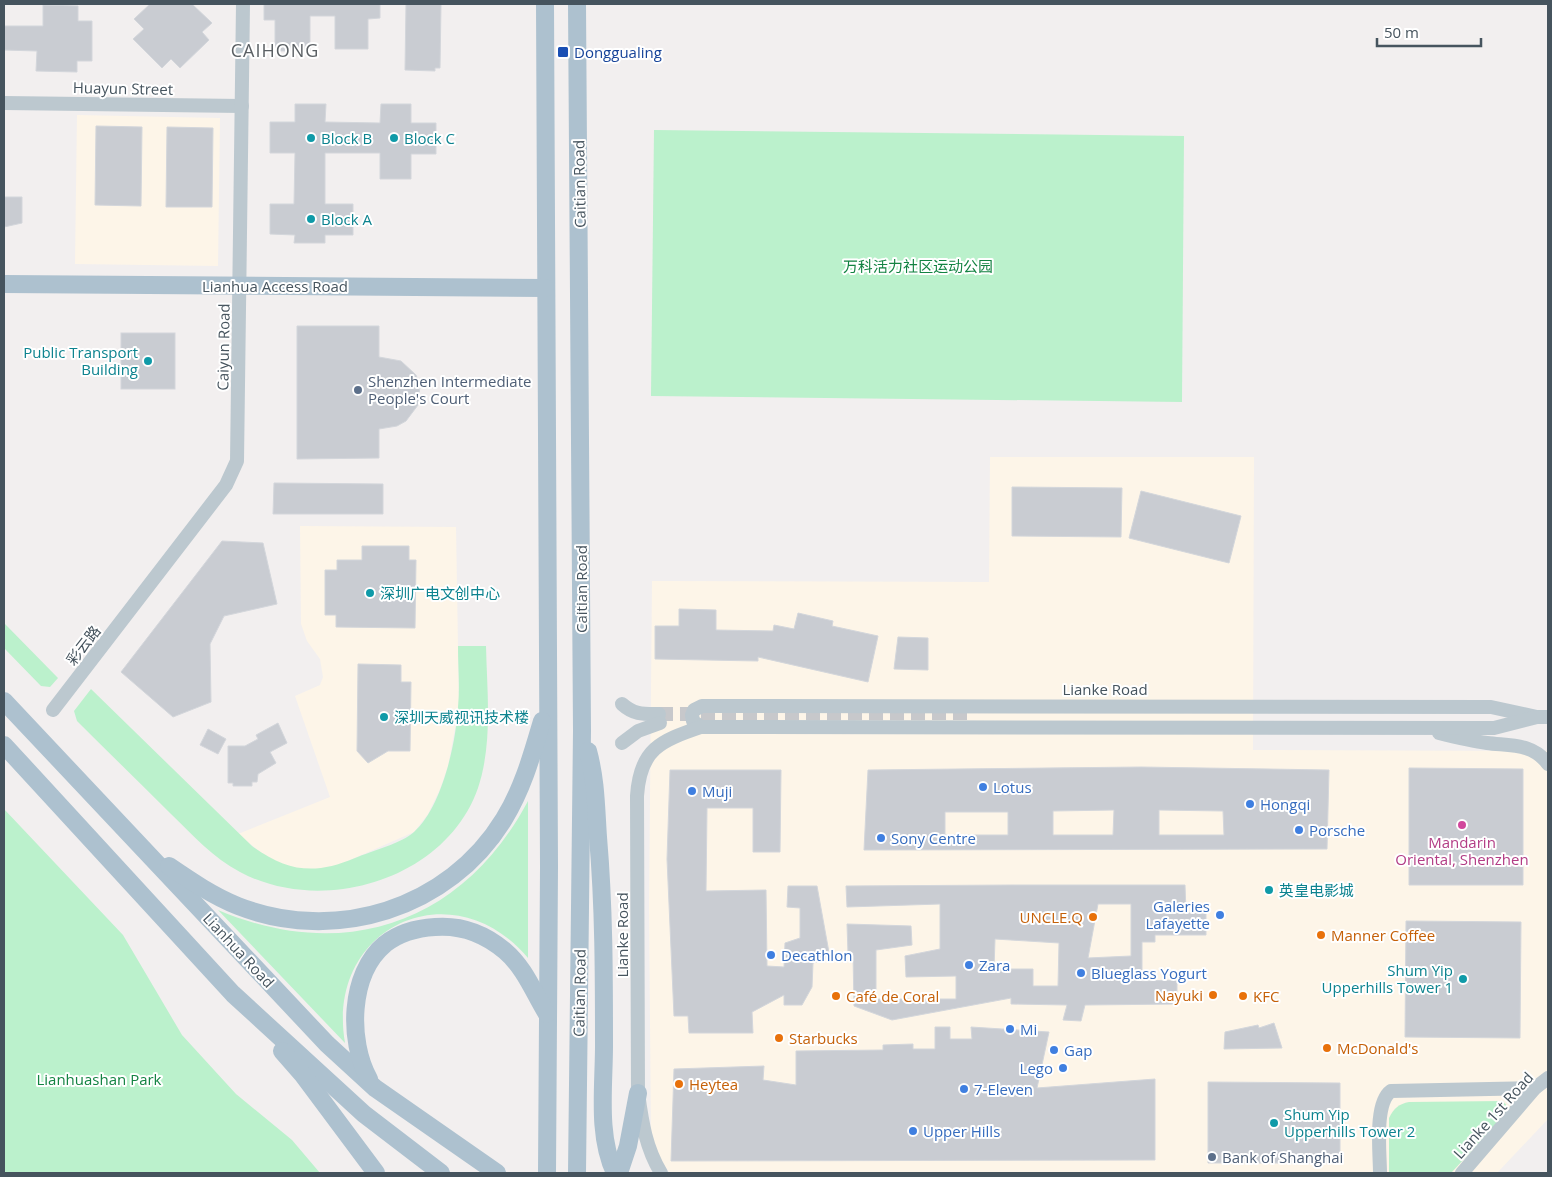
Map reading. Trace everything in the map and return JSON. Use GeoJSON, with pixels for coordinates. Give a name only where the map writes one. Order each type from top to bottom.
{"type":"FeatureCollection","features":[{"type":"Feature","properties":{"kind":"main road","name":"Caitian Road"},"geometry":{"type":"LineString","coordinates":[[545,4],[548,701],[547,1173]]}},
{"type":"Feature","properties":{"kind":"main road","name":"Caitian Road"},"geometry":{"type":"LineString","coordinates":[[577,4],[582,730],[577,1173]]}},
{"type":"Feature","properties":{"kind":"main road","name":"Lianhua Access Road"},"geometry":{"type":"LineString","coordinates":[[4,284],[546,288]]}},
{"type":"Feature","properties":{"kind":"main road","name":"Lianhua Road"},"geometry":{"type":"LineString","coordinates":[[4,701],[327,1044],[375,1088],[497,1173]]}},
{"type":"Feature","properties":{"kind":"main road"},"geometry":{"type":"LineString","coordinates":[[141,846],[211,893],[238,906],[270,916],[321,922],[377,915],[400,907],[422,897],[467,863],[503,820],[530,763],[548,701]]}},
{"type":"Feature","properties":{"kind":"main road"},"geometry":{"type":"LineString","coordinates":[[582,730],[594,772],[604,956],[604,1110],[608,1152],[615,1173]]}},
{"type":"Feature","properties":{"kind":"main road"},"geometry":{"type":"LineString","coordinates":[[4,745],[233,994],[303,1074],[376,1173]]}},
{"type":"Feature","properties":{"kind":"main road"},"geometry":{"type":"LineString","coordinates":[[375,1088],[364,1069],[359,1052],[356,1021],[358,999],[364,974],[372,959],[385,944],[401,935],[419,929],[447,927],[465,929],[483,936],[512,957],[528,980],[548,1017]]}},
{"type":"Feature","properties":{"kind":"main road"},"geometry":{"type":"LineString","coordinates":[[233,994],[364,1114],[441,1173]]}},
{"type":"Feature","properties":{"kind":"main road"},"geometry":{"type":"LineString","coordinates":[[619,1173],[628,1146],[638,1093]]}},
{"type":"Feature","properties":{"kind":"street","name":"Caiyun Road"},"geometry":{"type":"LineString","coordinates":[[53,710],[226,485],[235,470],[238,453],[243,4]]}},
{"type":"Feature","properties":{"kind":"street","name":"Huayun Street"},"geometry":{"type":"LineString","coordinates":[[4,103],[242,106]]}},
{"type":"Feature","properties":{"kind":"street"},"geometry":{"type":"LineString","coordinates":[[622,704],[630,711],[660,719],[638,731],[622,743]]}},
{"type":"Feature","properties":{"kind":"street","name":"Lianke Road"},"geometry":{"type":"LineString","coordinates":[[701,727],[693,721],[692,715],[694,710],[702,706],[1491,707],[1542,718]]}},
{"type":"Feature","properties":{"kind":"street","name":"Lianke Road"},"geometry":{"type":"LineString","coordinates":[[661,1173],[650,1153],[644,1136],[638,1093],[638,782],[644,761],[656,746],[669,738],[701,727],[1494,728],[1542,718]]}},
{"type":"Feature","properties":{"kind":"street"},"geometry":{"type":"LineString","coordinates":[[1419,728],[1487,743],[1523,747],[1540,755],[1548,764]]}},
{"type":"Feature","properties":{"kind":"street","name":"Lianke 1st Road"},"geometry":{"type":"LineString","coordinates":[[1462,1173],[1535,1088],[1548,1078]]}},
{"type":"Feature","properties":{"kind":"street"},"geometry":{"type":"LineString","coordinates":[[1380,1173],[1380,1107],[1386,1094],[1391,1091],[1535,1088]]}},
{"type":"Feature","properties":{"kind":"shaded area"},"geometry":{"type":"Polygon","coordinates":[[[77,115],[220,118],[218,266],[75,264],[77,115]]]}},
{"type":"Feature","properties":{"kind":"shaded area"},"geometry":{"type":"Polygon","coordinates":[[[990,457],[1254,457],[1253,750],[1548,751],[1548,1119],[1497,1173],[670,1173],[662,1163],[651,1134],[649,907],[652,581],[989,582],[990,457]]]}},
{"type":"Feature","properties":{"kind":"shaded area"},"geometry":{"type":"Polygon","coordinates":[[[300,526],[456,527],[459,707],[448,766],[440,789],[428,814],[414,832],[334,867],[311,870],[287,867],[269,859],[238,834],[330,797],[295,696],[320,685],[323,677],[320,659],[307,641],[301,624],[300,526]]]}},
{"type":"Feature","properties":{"kind":"green space","name":"万科活力社区运动公园"},"geometry":{"type":"Polygon","coordinates":[[[654,130],[1184,136],[1182,402],[651,396],[654,130]]]}},
{"type":"Feature","properties":{"kind":"green space"},"geometry":{"type":"Polygon","coordinates":[[[4,623],[58,678],[50,687],[41,686],[4,648],[4,623]]]}},
{"type":"Feature","properties":{"kind":"green space"},"geometry":{"type":"Polygon","coordinates":[[[458,646],[486,646],[488,717],[486,753],[478,788],[462,820],[439,846],[410,867],[378,881],[343,889],[307,890],[272,885],[230,866],[195,838],[89,733],[77,721],[74,711],[91,689],[252,846],[265,855],[290,866],[314,869],[327,867],[402,840],[414,832],[424,821],[440,791],[451,756],[459,699],[458,646]]]}},
{"type":"Feature","properties":{"kind":"green space"},"geometry":{"type":"Polygon","coordinates":[[[528,801],[528,958],[497,931],[465,917],[431,915],[401,923],[374,941],[354,968],[344,1002],[345,1043],[218,910],[265,926],[311,933],[355,931],[396,922],[435,903],[470,877],[501,843],[528,801]]]}},
{"type":"Feature","properties":{"kind":"green space","name":"Lianhuashan Park"},"geometry":{"type":"Polygon","coordinates":[[[4,809],[123,935],[182,1035],[236,1094],[292,1140],[320,1173],[4,1173],[4,809]]]}},
{"type":"Feature","properties":{"kind":"green space"},"geometry":{"type":"Polygon","coordinates":[[[1503,1101],[1509,1108],[1507,1113],[1451,1173],[1389,1173],[1389,1118],[1400,1105],[1409,1102],[1503,1101]]]}},
{"type":"Feature","properties":{"kind":"building"},"geometry":{"type":"Polygon","coordinates":[[[150,4],[192,4],[212,23],[202,32],[209,40],[180,68],[171,59],[162,68],[133,39],[144,29],[134,19],[150,4]]]}},
{"type":"Feature","properties":{"kind":"building"},"geometry":{"type":"Polygon","coordinates":[[[264,4],[380,4],[380,18],[368,19],[368,49],[335,49],[335,16],[310,16],[310,51],[275,51],[275,20],[264,20],[264,4]]]}},
{"type":"Feature","properties":{"kind":"building"},"geometry":{"type":"Polygon","coordinates":[[[406,4],[441,4],[440,68],[435,68],[435,71],[405,70],[406,4]]]}},
{"type":"Feature","properties":{"kind":"building"},"geometry":{"type":"Polygon","coordinates":[[[43,5],[78,6],[78,21],[92,21],[92,61],[77,61],[77,72],[36,71],[37,51],[4,50],[4,26],[43,26],[43,5]]]}},
{"type":"Feature","properties":{"kind":"building"},"geometry":{"type":"Polygon","coordinates":[[[295,104],[326,104],[325,122],[380,123],[381,104],[411,104],[411,123],[436,123],[436,154],[411,154],[411,179],[380,179],[380,153],[325,153],[325,204],[353,204],[353,235],[325,235],[325,243],[294,243],[295,235],[270,234],[270,204],[294,204],[295,153],[270,153],[270,122],[295,122],[295,104]]]}},
{"type":"Feature","properties":{"kind":"building"},"geometry":{"type":"Polygon","coordinates":[[[96,126],[142,127],[141,206],[95,205],[96,126]]]}},
{"type":"Feature","properties":{"kind":"building"},"geometry":{"type":"Polygon","coordinates":[[[167,127],[213,128],[212,207],[166,207],[167,127]]]}},
{"type":"Feature","properties":{"kind":"building"},"geometry":{"type":"Polygon","coordinates":[[[4,197],[22,197],[22,223],[4,227],[4,197]]]}},
{"type":"Feature","properties":{"kind":"building","name":"Shenzhen Intermediate People's Court"},"geometry":{"type":"Polygon","coordinates":[[[297,326],[379,326],[379,357],[401,361],[416,375],[420,385],[418,405],[406,421],[397,426],[379,429],[379,458],[297,459],[297,326]]]}},
{"type":"Feature","properties":{"kind":"building","name":"Public Transport Building"},"geometry":{"type":"Polygon","coordinates":[[[121,333],[175,333],[175,389],[121,389],[121,333]]]}},
{"type":"Feature","properties":{"kind":"building"},"geometry":{"type":"Polygon","coordinates":[[[274,483],[383,484],[383,514],[273,514],[274,483]]]}},
{"type":"Feature","properties":{"kind":"building"},"geometry":{"type":"Polygon","coordinates":[[[1012,487],[1122,488],[1121,537],[1012,536],[1012,487]]]}},
{"type":"Feature","properties":{"kind":"building"},"geometry":{"type":"Polygon","coordinates":[[[1141,491],[1241,516],[1229,563],[1129,538],[1141,491]]]}},
{"type":"Feature","properties":{"kind":"building"},"geometry":{"type":"Polygon","coordinates":[[[222,541],[263,543],[277,604],[224,616],[210,644],[211,702],[173,717],[121,672],[222,541]]]}},
{"type":"Feature","properties":{"kind":"building","name":"深圳广电文创中心"},"geometry":{"type":"Polygon","coordinates":[[[362,546],[409,546],[409,560],[416,560],[415,628],[336,627],[336,615],[325,615],[325,570],[337,570],[337,560],[362,560],[362,546]]]}},
{"type":"Feature","properties":{"kind":"building"},"geometry":{"type":"Polygon","coordinates":[[[679,609],[716,610],[716,630],[773,631],[774,625],[794,629],[798,613],[833,621],[832,626],[878,636],[868,682],[758,657],[758,661],[655,659],[655,626],[679,626],[679,609]]]}},
{"type":"Feature","properties":{"kind":"building"},"geometry":{"type":"Polygon","coordinates":[[[898,637],[928,638],[928,670],[894,669],[898,637]]]}},
{"type":"Feature","properties":{"kind":"building","name":"深圳天威视讯技术楼"},"geometry":{"type":"Polygon","coordinates":[[[358,664],[401,665],[401,682],[411,682],[410,751],[388,751],[368,763],[357,751],[358,664]]]}},
{"type":"Feature","properties":{"kind":"building"},"geometry":{"type":"Polygon","coordinates":[[[278,723],[287,743],[270,752],[276,763],[258,774],[257,782],[252,782],[252,786],[233,786],[233,783],[228,783],[228,746],[245,746],[258,739],[256,735],[278,723]]]}},
{"type":"Feature","properties":{"kind":"building"},"geometry":{"type":"Polygon","coordinates":[[[208,729],[226,739],[218,754],[200,745],[208,729]]]}},
{"type":"Feature","properties":{"kind":"building"},"geometry":{"type":"Polygon","coordinates":[[[1141,767],[1329,770],[1327,849],[864,850],[868,770],[1141,767]],[[1114,810],[1053,811],[1053,835],[1113,835],[1114,810]],[[1159,810],[1159,835],[1224,835],[1223,811],[1159,810]],[[945,812],[945,835],[1008,835],[1008,812],[945,812]]]}},
{"type":"Feature","properties":{"kind":"building"},"geometry":{"type":"Polygon","coordinates":[[[1409,768],[1523,769],[1523,885],[1409,885],[1409,768]]]}},
{"type":"Feature","properties":{"kind":"building"},"geometry":{"type":"Polygon","coordinates":[[[670,770],[781,770],[780,852],[753,852],[753,808],[707,808],[706,891],[766,890],[767,966],[784,967],[785,943],[800,938],[800,908],[787,907],[788,886],[817,886],[830,958],[813,963],[812,987],[802,1005],[784,1005],[784,995],[752,1012],[753,1033],[689,1033],[688,1016],[674,1016],[667,859],[670,770]]]}},
{"type":"Feature","properties":{"kind":"building"},"geometry":{"type":"Polygon","coordinates":[[[1185,885],[1186,913],[1206,913],[1206,935],[1155,935],[1155,942],[1142,942],[1142,981],[1177,980],[1177,1004],[1085,1005],[1081,1021],[1063,1020],[1067,1005],[1011,1004],[1011,998],[892,1020],[854,1006],[853,953],[848,953],[847,924],[911,926],[912,945],[876,950],[876,999],[956,999],[956,976],[906,977],[905,956],[940,949],[940,904],[847,907],[846,886],[1185,885]],[[1098,904],[1088,958],[1131,956],[1131,904],[1098,904]],[[995,939],[994,969],[1033,969],[1033,986],[1058,986],[1059,943],[995,939]]]}},
{"type":"Feature","properties":{"kind":"building","name":"Shum Yip Upperhills Tower 1"},"geometry":{"type":"Polygon","coordinates":[[[1406,921],[1521,922],[1520,1038],[1405,1037],[1406,921]]]}},
{"type":"Feature","properties":{"kind":"building"},"geometry":{"type":"Polygon","coordinates":[[[1274,1023],[1282,1048],[1224,1049],[1225,1032],[1258,1025],[1259,1028],[1274,1023]]]}},
{"type":"Feature","properties":{"kind":"building","name":"Upper Hills"},"geometry":{"type":"Polygon","coordinates":[[[935,1027],[950,1027],[950,1039],[972,1039],[971,1027],[1049,1032],[1037,1088],[1155,1079],[1155,1160],[671,1161],[674,1069],[764,1066],[763,1080],[796,1085],[796,1051],[883,1050],[883,1045],[913,1044],[913,1049],[935,1049],[935,1027]]]}},
{"type":"Feature","properties":{"kind":"building","name":"Shum Yip Upperhills Tower 2"},"geometry":{"type":"Polygon","coordinates":[[[1208,1082],[1340,1083],[1340,1163],[1208,1163],[1208,1082]]]}},
{"type":"Feature","properties":{"kind":"tunnel"},"geometry":{"type":"LineString","coordinates":[[659,714],[969,713]]}},
{"type":"Feature","properties":{"kind":"place","name":"Donggualing"},"geometry":{"type":"Point","coordinates":[563,52]}},
{"type":"Feature","properties":{"kind":"place","name":"Block B"},"geometry":{"type":"Point","coordinates":[311,138]}},
{"type":"Feature","properties":{"kind":"place","name":"Block C"},"geometry":{"type":"Point","coordinates":[394,138]}},
{"type":"Feature","properties":{"kind":"place","name":"Block A"},"geometry":{"type":"Point","coordinates":[311,219]}},
{"type":"Feature","properties":{"kind":"place","name":"Public Transport Building"},"geometry":{"type":"Point","coordinates":[148,361]}},
{"type":"Feature","properties":{"kind":"place","name":"Shenzhen Intermediate People's Court"},"geometry":{"type":"Point","coordinates":[358,390]}},
{"type":"Feature","properties":{"kind":"place","name":"深圳广电文创中心"},"geometry":{"type":"Point","coordinates":[370,593]}},
{"type":"Feature","properties":{"kind":"place","name":"深圳天威视讯技术楼"},"geometry":{"type":"Point","coordinates":[384,717]}},
{"type":"Feature","properties":{"kind":"place","name":"Lotus"},"geometry":{"type":"Point","coordinates":[983,787]}},
{"type":"Feature","properties":{"kind":"place","name":"Muji"},"geometry":{"type":"Point","coordinates":[692,791]}},
{"type":"Feature","properties":{"kind":"place","name":"Hongqi"},"geometry":{"type":"Point","coordinates":[1250,804]}},
{"type":"Feature","properties":{"kind":"place","name":"Mandarin Oriental, Shenzhen"},"geometry":{"type":"Point","coordinates":[1462,825]}},
{"type":"Feature","properties":{"kind":"place","name":"Porsche"},"geometry":{"type":"Point","coordinates":[1299,830]}},
{"type":"Feature","properties":{"kind":"place","name":"Sony Centre"},"geometry":{"type":"Point","coordinates":[881,838]}},
{"type":"Feature","properties":{"kind":"place","name":"英皇电影城"},"geometry":{"type":"Point","coordinates":[1269,890]}},
{"type":"Feature","properties":{"kind":"place","name":"Galeries Lafayette"},"geometry":{"type":"Point","coordinates":[1220,915]}},
{"type":"Feature","properties":{"kind":"place","name":"UNCLE.Q"},"geometry":{"type":"Point","coordinates":[1093,917]}},
{"type":"Feature","properties":{"kind":"place","name":"Manner Coffee"},"geometry":{"type":"Point","coordinates":[1321,935]}},
{"type":"Feature","properties":{"kind":"place","name":"Decathlon"},"geometry":{"type":"Point","coordinates":[771,955]}},
{"type":"Feature","properties":{"kind":"place","name":"Zara"},"geometry":{"type":"Point","coordinates":[969,965]}},
{"type":"Feature","properties":{"kind":"place","name":"Blueglass Yogurt"},"geometry":{"type":"Point","coordinates":[1081,973]}},
{"type":"Feature","properties":{"kind":"place","name":"Shum Yip Upperhills Tower 1"},"geometry":{"type":"Point","coordinates":[1463,979]}},
{"type":"Feature","properties":{"kind":"place","name":"Nayuki"},"geometry":{"type":"Point","coordinates":[1213,995]}},
{"type":"Feature","properties":{"kind":"place","name":"Café de Coral"},"geometry":{"type":"Point","coordinates":[836,996]}},
{"type":"Feature","properties":{"kind":"place","name":"KFC"},"geometry":{"type":"Point","coordinates":[1243,996]}},
{"type":"Feature","properties":{"kind":"place","name":"Mi"},"geometry":{"type":"Point","coordinates":[1010,1029]}},
{"type":"Feature","properties":{"kind":"place","name":"Starbucks"},"geometry":{"type":"Point","coordinates":[779,1038]}},
{"type":"Feature","properties":{"kind":"place","name":"McDonald's"},"geometry":{"type":"Point","coordinates":[1327,1048]}},
{"type":"Feature","properties":{"kind":"place","name":"Gap"},"geometry":{"type":"Point","coordinates":[1054,1050]}},
{"type":"Feature","properties":{"kind":"place","name":"Lego"},"geometry":{"type":"Point","coordinates":[1063,1068]}},
{"type":"Feature","properties":{"kind":"place","name":"Heytea"},"geometry":{"type":"Point","coordinates":[679,1084]}},
{"type":"Feature","properties":{"kind":"place","name":"7-Eleven"},"geometry":{"type":"Point","coordinates":[964,1089]}},
{"type":"Feature","properties":{"kind":"place","name":"Shum Yip Upperhills Tower 2"},"geometry":{"type":"Point","coordinates":[1274,1123]}},
{"type":"Feature","properties":{"kind":"place","name":"Upper Hills"},"geometry":{"type":"Point","coordinates":[913,1131]}},
{"type":"Feature","properties":{"kind":"place","name":"Bank of Shanghai"},"geometry":{"type":"Point","coordinates":[1212,1157]}},
{"type":"Feature","properties":{"kind":"district","name":"CAIHONG"},"geometry":{"type":"Point","coordinates":[275,50]}}]}
